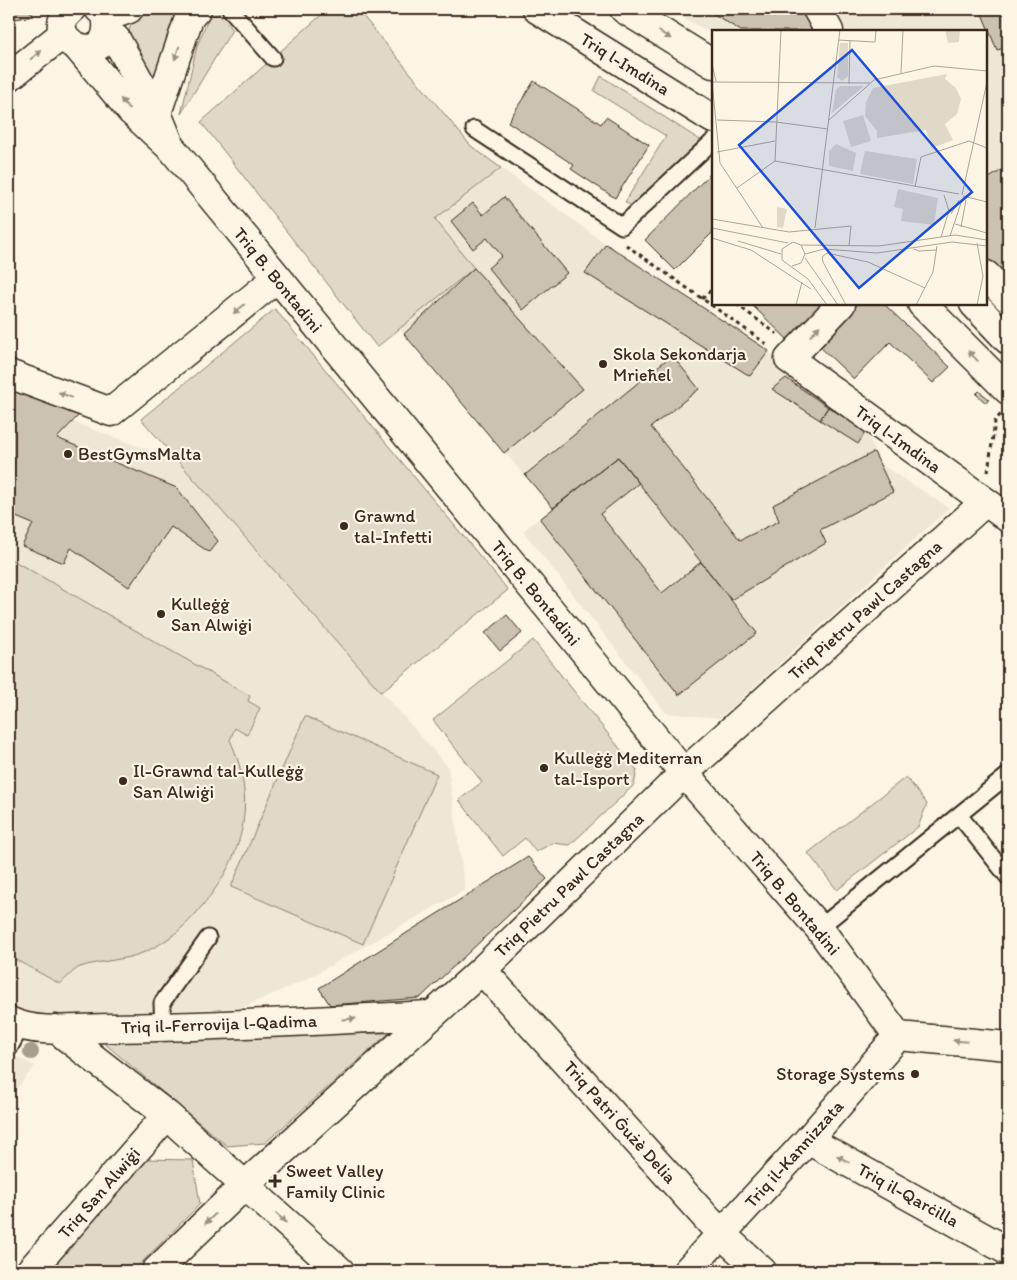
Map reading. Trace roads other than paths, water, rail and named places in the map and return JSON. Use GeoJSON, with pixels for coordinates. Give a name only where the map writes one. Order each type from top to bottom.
{"type":"FeatureCollection","features":[{"type":"Feature","properties":{"kind":"street"},"geometry":{"type":"LineString","coordinates":[[157,113],[189,18],[196,9]]}},
{"type":"Feature","properties":{"kind":"street","name":"Triq l-Imdina"},"geometry":{"type":"LineString","coordinates":[[537,9],[712,118]]}},
{"type":"Feature","properties":{"kind":"street"},"geometry":{"type":"LineString","coordinates":[[624,9],[712,63]]}},
{"type":"Feature","properties":{"kind":"street"},"geometry":{"type":"LineString","coordinates":[[817,9],[828,30]]}},
{"type":"Feature","properties":{"kind":"street"},"geometry":{"type":"LineString","coordinates":[[9,77],[66,25],[87,49],[100,44],[110,17]]}},
{"type":"Feature","properties":{"kind":"street","name":"Triq B. Bontadini"},"geometry":{"type":"LineString","coordinates":[[110,17],[116,39],[157,113],[173,150]]}},
{"type":"Feature","properties":{"kind":"street","name":"Triq B. Bontadini"},"geometry":{"type":"LineString","coordinates":[[66,25],[131,111],[173,150],[684,773],[819,928],[898,1036]]}},
{"type":"Feature","properties":{"kind":"street"},"geometry":{"type":"LineString","coordinates":[[987,276],[1008,298]]}},
{"type":"Feature","properties":{"kind":"street"},"geometry":{"type":"LineString","coordinates":[[9,374],[111,412],[277,278]]}},
{"type":"Feature","properties":{"kind":"street","name":"Triq l-Imdina"},"geometry":{"type":"LineString","coordinates":[[840,305],[793,354],[984,503],[1008,518]]}},
{"type":"Feature","properties":{"kind":"street"},"geometry":{"type":"LineString","coordinates":[[923,305],[1006,400]]}},
{"type":"Feature","properties":{"kind":"street"},"geometry":{"type":"LineString","coordinates":[[975,305],[1008,340]]}},
{"type":"Feature","properties":{"kind":"street","name":"Triq Pietru Pawl Castagna"},"geometry":{"type":"LineString","coordinates":[[156,1271],[245,1185],[482,970],[684,773],[984,503]]}},
{"type":"Feature","properties":{"kind":"street","name":"Triq Patri Ġużè Delia"},"geometry":{"type":"LineString","coordinates":[[482,970],[722,1234],[762,1271]]}},
{"type":"Feature","properties":{"kind":"street","name":"Triq il-Ferrovija l-Qadima"},"geometry":{"type":"LineString","coordinates":[[13,1032],[56,1029],[163,1028],[432,1015]]}},
{"type":"Feature","properties":{"kind":"street"},"geometry":{"type":"LineString","coordinates":[[56,1029],[167,1115],[340,1271]]}},
{"type":"Feature","properties":{"kind":"street"},"geometry":{"type":"LineString","coordinates":[[898,1036],[1008,1046]]}},
{"type":"Feature","properties":{"kind":"street","name":"Triq il-Kannizzata"},"geometry":{"type":"LineString","coordinates":[[687,1271],[808,1140],[898,1036]]}},
{"type":"Feature","properties":{"kind":"street","name":"Triq San Alwiġi"},"geometry":{"type":"LineString","coordinates":[[30,1271],[167,1115]]}},
{"type":"Feature","properties":{"kind":"street","name":"Triq il-Qarċilla"},"geometry":{"type":"LineString","coordinates":[[808,1140],[1008,1251]]}},
{"type":"Feature","properties":{"kind":"lane"},"geometry":{"type":"LineString","coordinates":[[230,9],[273,58]]}},
{"type":"Feature","properties":{"kind":"lane"},"geometry":{"type":"LineString","coordinates":[[474,129],[622,226],[712,142]]}},
{"type":"Feature","properties":{"kind":"lane"},"geometry":{"type":"LineString","coordinates":[[819,928],[1008,775]]}},
{"type":"Feature","properties":{"kind":"lane"},"geometry":{"type":"LineString","coordinates":[[959,815],[1008,877]]}},
{"type":"Feature","properties":{"kind":"lane"},"geometry":{"type":"LineString","coordinates":[[163,1028],[162,1003],[208,938]]}},
{"type":"Feature","properties":{"kind":"place","name":"Skola Sekondarja Mrieħel"},"geometry":{"type":"Point","coordinates":[603,364]}},
{"type":"Feature","properties":{"kind":"place","name":"BestGymsMalta"},"geometry":{"type":"Point","coordinates":[68,454]}},
{"type":"Feature","properties":{"kind":"place","name":"Grawnd tal-Infetti"},"geometry":{"type":"Point","coordinates":[344,526]}},
{"type":"Feature","properties":{"kind":"place","name":"Kulleġġ San Alwiġi"},"geometry":{"type":"Point","coordinates":[161,614]}},
{"type":"Feature","properties":{"kind":"place","name":"Kulleġġ Mediterran tal-Isport"},"geometry":{"type":"Point","coordinates":[544,768]}},
{"type":"Feature","properties":{"kind":"place","name":"Il-Grawnd tal-Kulleġġ San Alwiġi"},"geometry":{"type":"Point","coordinates":[123,781]}},
{"type":"Feature","properties":{"kind":"place","name":"Storage Systems"},"geometry":{"type":"Point","coordinates":[915,1074]}},
{"type":"Feature","properties":{"kind":"place","name":"Sweet Valley Family Clinic"},"geometry":{"type":"Point","coordinates":[275,1181]}}]}
